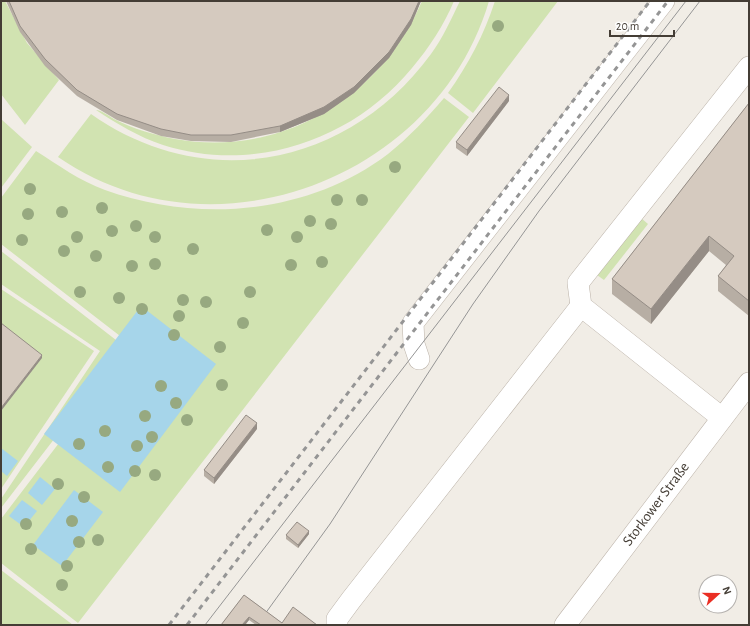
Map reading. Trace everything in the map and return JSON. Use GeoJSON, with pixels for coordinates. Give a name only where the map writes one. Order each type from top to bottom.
{"type":"FeatureCollection","features":[{"type":"Feature","properties":{"kind":"lane"},"geometry":{"type":"LineString","coordinates":[[419,359],[414,344],[412,323],[664,1]]}},
{"type":"Feature","properties":{"kind":"lane"},"geometry":{"type":"LineString","coordinates":[[722,418],[581,306],[578,283],[749,67]]}},
{"type":"Feature","properties":{"kind":"lane"},"geometry":{"type":"LineString","coordinates":[[337,625],[337,618],[581,306]]}},
{"type":"Feature","properties":{"kind":"lane","name":"Storkower Straße"},"geometry":{"type":"LineString","coordinates":[[565,625],[749,383]]}},
{"type":"Feature","properties":{"kind":"green space"},"geometry":{"type":"Polygon","coordinates":[[[1,1],[5,1],[27,43],[59,80],[25,125],[1,94],[1,1]]]}},
{"type":"Feature","properties":{"kind":"green space"},"geometry":{"type":"Polygon","coordinates":[[[422,1],[454,1],[436,36],[412,68],[388,93],[361,114],[331,132],[300,144],[266,152],[232,155],[197,153],[163,145],[145,138],[96,110],[103,112],[121,123],[152,134],[175,139],[214,143],[252,139],[289,129],[322,114],[353,92],[381,66],[404,36],[422,1]]]}},
{"type":"Feature","properties":{"kind":"green space"},"geometry":{"type":"Polygon","coordinates":[[[460,1],[489,1],[462,63],[421,116],[370,157],[312,186],[248,202],[183,203],[119,188],[58,157],[91,114],[135,139],[181,155],[227,160],[273,156],[318,144],[359,122],[398,92],[431,54],[447,28],[460,1]]]}},
{"type":"Feature","properties":{"kind":"green space"},"geometry":{"type":"Polygon","coordinates":[[[495,1],[558,1],[473,113],[448,93],[475,49],[486,26],[495,1]]]}},
{"type":"Feature","properties":{"kind":"green space"},"geometry":{"type":"Polygon","coordinates":[[[444,98],[469,117],[78,623],[1,563],[1,519],[133,346],[1,244],[1,198],[36,151],[87,182],[105,190],[140,200],[177,207],[214,209],[251,207],[288,201],[323,190],[357,174],[396,148],[418,127],[444,98]]]}},
{"type":"Feature","properties":{"kind":"green space"},"geometry":{"type":"Polygon","coordinates":[[[1,119],[32,147],[1,188],[1,119]]]}},
{"type":"Feature","properties":{"kind":"green space"},"geometry":{"type":"Polygon","coordinates":[[[641,218],[648,224],[604,280],[597,275],[641,218]]]}},
{"type":"Feature","properties":{"kind":"green space"},"geometry":{"type":"Polygon","coordinates":[[[1,251],[125,347],[1,508],[1,499],[100,351],[1,284],[1,251]]]}},
{"type":"Feature","properties":{"kind":"green space"},"geometry":{"type":"Polygon","coordinates":[[[1,289],[94,351],[1,489],[1,289]]]}},
{"type":"Feature","properties":{"kind":"green space"},"geometry":{"type":"Polygon","coordinates":[[[1,570],[73,625],[1,625],[1,570]]]}},
{"type":"Feature","properties":{"kind":"water"},"geometry":{"type":"Polygon","coordinates":[[[141,306],[216,364],[120,492],[44,434],[141,306]]]}},
{"type":"Feature","properties":{"kind":"water"},"geometry":{"type":"Polygon","coordinates":[[[1,448],[18,461],[7,476],[1,471],[1,448]]]}},
{"type":"Feature","properties":{"kind":"water"},"geometry":{"type":"Polygon","coordinates":[[[40,477],[55,489],[42,505],[28,493],[40,477]]]}},
{"type":"Feature","properties":{"kind":"water"},"geometry":{"type":"Polygon","coordinates":[[[74,490],[103,512],[62,566],[33,545],[74,490]]]}},
{"type":"Feature","properties":{"kind":"water"},"geometry":{"type":"Polygon","coordinates":[[[22,500],[37,511],[24,527],[9,516],[22,500]]]}},
{"type":"Feature","properties":{"kind":"building"},"geometry":{"type":"Polygon","coordinates":[[[9,1],[419,1],[411,19],[389,52],[354,87],[324,107],[280,126],[231,135],[191,135],[161,129],[117,114],[77,90],[45,59],[20,26],[9,1]]]}},
{"type":"Feature","properties":{"kind":"building"},"geometry":{"type":"Polygon","coordinates":[[[499,87],[509,95],[467,150],[456,142],[499,87]]]}},
{"type":"Feature","properties":{"kind":"building"},"geometry":{"type":"Polygon","coordinates":[[[749,103],[749,301],[718,276],[734,256],[709,236],[651,309],[612,279],[749,103]]]}},
{"type":"Feature","properties":{"kind":"building"},"geometry":{"type":"Polygon","coordinates":[[[1,323],[42,355],[1,408],[1,323]]]}},
{"type":"Feature","properties":{"kind":"building"},"geometry":{"type":"Polygon","coordinates":[[[246,415],[257,423],[214,478],[204,470],[246,415]]]}},
{"type":"Feature","properties":{"kind":"building"},"geometry":{"type":"Polygon","coordinates":[[[297,522],[309,531],[298,545],[286,535],[297,522]]]}},
{"type":"Feature","properties":{"kind":"building"},"geometry":{"type":"Polygon","coordinates":[[[244,595],[282,623],[293,607],[317,625],[261,625],[249,617],[242,625],[221,625],[244,595]]]}},
{"type":"Feature","properties":{"kind":"tram line"},"geometry":{"type":"LineString","coordinates":[[205,625],[686,1]]}},
{"type":"Feature","properties":{"kind":"tram line"},"geometry":{"type":"LineString","coordinates":[[257,625],[330,524],[473,304],[539,211],[700,1]]}},
{"type":"Feature","properties":{"kind":"railway"},"geometry":{"type":"LineString","coordinates":[[169,625],[650,1]]}},
{"type":"Feature","properties":{"kind":"railway"},"geometry":{"type":"LineString","coordinates":[[187,625],[668,1]]}}]}
